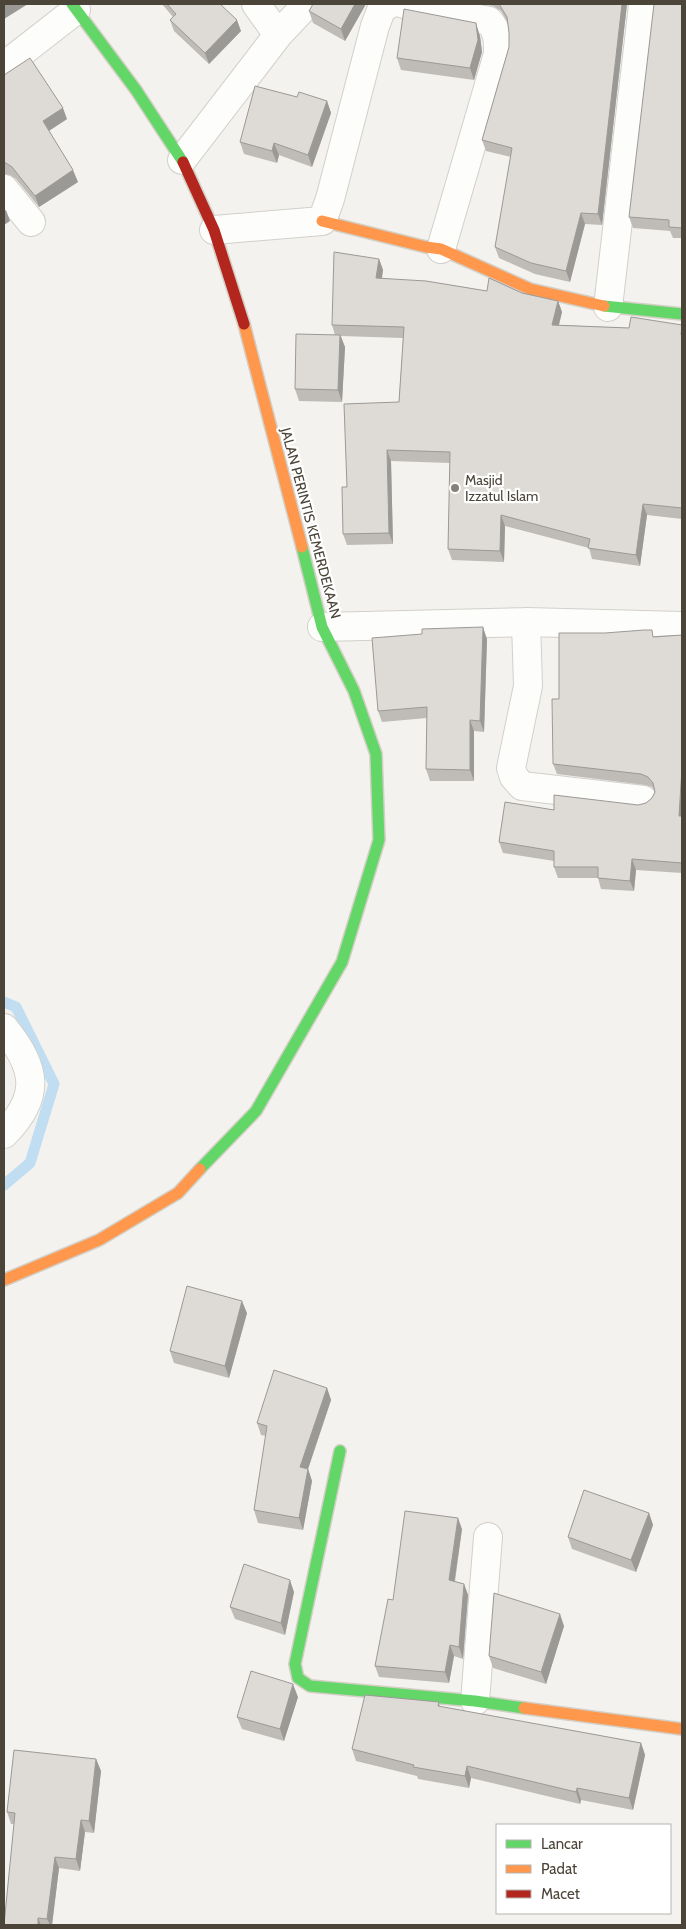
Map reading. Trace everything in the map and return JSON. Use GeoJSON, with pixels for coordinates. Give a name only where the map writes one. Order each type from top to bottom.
{"type":"FeatureCollection","features":[{"type":"Feature","properties":{"kind":"street"},"geometry":{"type":"LineString","coordinates":[[256,4],[278,35]]}},
{"type":"Feature","properties":{"kind":"street"},"geometry":{"type":"LineString","coordinates":[[182,160],[278,35],[307,4]]}},
{"type":"Feature","properties":{"kind":"street"},"geometry":{"type":"LineString","coordinates":[[322,221],[330,199],[375,26],[382,8],[390,4]]}},
{"type":"Feature","properties":{"kind":"street"},"geometry":{"type":"LineString","coordinates":[[404,4],[489,21],[496,29],[498,41],[498,54],[441,249]]}},
{"type":"Feature","properties":{"kind":"street"},"geometry":{"type":"LineString","coordinates":[[608,307],[643,5]]}},
{"type":"Feature","properties":{"kind":"street"},"geometry":{"type":"LineString","coordinates":[[4,66],[74,7]]}},
{"type":"Feature","properties":{"kind":"street","name":"JALAN PERINTIS KEMERDEKAAN"},"geometry":{"type":"LineString","coordinates":[[4,1280],[99,1240],[178,1193],[256,1112],[342,962],[380,840],[376,754],[354,691],[322,627],[248,338],[214,230],[182,160],[136,90],[74,7]]}},
{"type":"Feature","properties":{"kind":"street"},"geometry":{"type":"LineString","coordinates":[[4,189],[32,222]]}},
{"type":"Feature","properties":{"kind":"street"},"geometry":{"type":"LineString","coordinates":[[214,230],[322,221],[441,249],[530,289],[608,307],[682,314]]}},
{"type":"Feature","properties":{"kind":"street"},"geometry":{"type":"LineString","coordinates":[[322,627],[526,622],[682,626]]}},
{"type":"Feature","properties":{"kind":"street"},"geometry":{"type":"LineString","coordinates":[[526,622],[528,686],[511,768],[514,778],[522,786],[643,800]]}},
{"type":"Feature","properties":{"kind":"street"},"geometry":{"type":"LineString","coordinates":[[4,1028],[16,1043],[22,1055],[29,1070],[31,1084],[28,1099],[17,1121],[4,1134]]}},
{"type":"Feature","properties":{"kind":"street"},"geometry":{"type":"LineString","coordinates":[[340,1450],[295,1664],[298,1678],[310,1686],[475,1701],[682,1729]]}},
{"type":"Feature","properties":{"kind":"street"},"geometry":{"type":"LineString","coordinates":[[475,1701],[488,1537]]}},
{"type":"Feature","properties":{"kind":"building"},"geometry":{"type":"Polygon","coordinates":[[[167,4],[220,4],[237,20],[205,53],[170,20],[176,14],[167,4]]]}},
{"type":"Feature","properties":{"kind":"building"},"geometry":{"type":"Polygon","coordinates":[[[313,4],[355,4],[341,29],[309,11],[313,4]]]}},
{"type":"Feature","properties":{"kind":"building"},"geometry":{"type":"Polygon","coordinates":[[[499,4],[622,4],[598,214],[581,213],[566,271],[531,263],[495,247],[512,148],[482,140],[509,47],[507,17],[499,4]]]}},
{"type":"Feature","properties":{"kind":"building"},"geometry":{"type":"Polygon","coordinates":[[[654,4],[682,4],[682,228],[669,227],[669,220],[629,217],[654,4]]]}},
{"type":"Feature","properties":{"kind":"building"},"geometry":{"type":"Polygon","coordinates":[[[404,9],[476,23],[478,40],[470,68],[397,58],[404,9]]]}},
{"type":"Feature","properties":{"kind":"building"},"geometry":{"type":"Polygon","coordinates":[[[30,58],[63,108],[43,121],[73,170],[35,196],[12,167],[4,163],[4,75],[30,58]]]}},
{"type":"Feature","properties":{"kind":"building"},"geometry":{"type":"Polygon","coordinates":[[[255,86],[297,97],[299,92],[327,101],[308,155],[274,143],[272,151],[240,142],[255,86]]]}},
{"type":"Feature","properties":{"kind":"building"},"geometry":{"type":"Polygon","coordinates":[[[334,252],[379,259],[376,278],[426,281],[487,291],[489,278],[522,293],[558,301],[552,325],[629,328],[631,317],[682,325],[682,508],[643,504],[636,555],[588,548],[590,539],[501,515],[500,551],[448,549],[450,452],[387,450],[389,533],[343,534],[342,487],[347,487],[344,404],[399,402],[404,327],[332,325],[334,252]]]}},
{"type":"Feature","properties":{"kind":"building"},"geometry":{"type":"Polygon","coordinates":[[[296,334],[340,335],[338,390],[295,389],[296,334]]]}},
{"type":"Feature","properties":{"kind":"building"},"geometry":{"type":"Polygon","coordinates":[[[483,627],[480,721],[470,720],[470,770],[426,769],[427,707],[378,711],[372,638],[422,634],[422,629],[483,627]]]}},
{"type":"Feature","properties":{"kind":"building"},"geometry":{"type":"Polygon","coordinates":[[[652,630],[653,637],[682,635],[682,768],[679,816],[682,816],[682,863],[632,859],[630,881],[598,878],[598,867],[554,867],[554,851],[499,842],[505,802],[554,810],[554,795],[638,805],[646,803],[652,798],[655,792],[653,783],[648,777],[641,774],[553,764],[552,699],[559,699],[559,633],[605,633],[652,630]]]}},
{"type":"Feature","properties":{"kind":"building"},"geometry":{"type":"Polygon","coordinates":[[[187,1286],[242,1301],[225,1366],[170,1351],[187,1286]]]}},
{"type":"Feature","properties":{"kind":"building"},"geometry":{"type":"Polygon","coordinates":[[[274,1370],[327,1388],[300,1467],[308,1469],[299,1518],[254,1510],[267,1426],[257,1423],[274,1370]]]}},
{"type":"Feature","properties":{"kind":"building"},"geometry":{"type":"Polygon","coordinates":[[[584,1490],[649,1513],[631,1560],[568,1537],[584,1490]]]}},
{"type":"Feature","properties":{"kind":"building"},"geometry":{"type":"Polygon","coordinates":[[[405,1511],[458,1518],[449,1580],[464,1584],[459,1647],[450,1645],[445,1672],[375,1666],[388,1599],[393,1600],[405,1511]]]}},
{"type":"Feature","properties":{"kind":"building"},"geometry":{"type":"Polygon","coordinates":[[[244,1564],[290,1580],[281,1623],[230,1607],[244,1564]]]}},
{"type":"Feature","properties":{"kind":"building"},"geometry":{"type":"Polygon","coordinates":[[[494,1593],[560,1614],[541,1672],[489,1656],[494,1593]]]}},
{"type":"Feature","properties":{"kind":"building"},"geometry":{"type":"Polygon","coordinates":[[[251,1671],[293,1684],[280,1729],[237,1717],[251,1671]]]}},
{"type":"Feature","properties":{"kind":"building"},"geometry":{"type":"Polygon","coordinates":[[[365,1695],[439,1702],[438,1706],[641,1743],[629,1798],[577,1788],[576,1792],[467,1766],[465,1776],[413,1767],[414,1765],[352,1749],[365,1695]]]}},
{"type":"Feature","properties":{"kind":"building"},"geometry":{"type":"Polygon","coordinates":[[[14,1750],[96,1759],[89,1821],[81,1820],[76,1859],[55,1857],[47,1919],[38,1918],[38,1925],[4,1925],[15,1813],[7,1812],[14,1750]]]}},
{"type":"Feature","properties":{"kind":"waterway"},"geometry":{"type":"LineString","coordinates":[[4,1002],[16,1007],[54,1084],[30,1163],[4,1185]]}},
{"type":"Feature","properties":{"kind":"traffic: fast"},"geometry":{"type":"LineString","coordinates":[[72,4],[136,90],[183,162]]}},
{"type":"Feature","properties":{"kind":"traffic: fast"},"geometry":{"type":"LineString","coordinates":[[604,306],[682,314]]}},
{"type":"Feature","properties":{"kind":"traffic: fast"},"geometry":{"type":"LineString","coordinates":[[200,1169],[256,1111],[342,962],[379,840],[376,754],[354,691],[322,627],[302,547]]}},
{"type":"Feature","properties":{"kind":"traffic: fast"},"geometry":{"type":"LineString","coordinates":[[340,1451],[295,1664],[298,1678],[310,1686],[475,1701],[524,1708]]}},
{"type":"Feature","properties":{"kind":"traffic: slow"},"geometry":{"type":"LineString","coordinates":[[322,221],[441,249],[530,289],[604,306]]}},
{"type":"Feature","properties":{"kind":"traffic: slow"},"geometry":{"type":"LineString","coordinates":[[244,324],[302,547]]}},
{"type":"Feature","properties":{"kind":"traffic: slow"},"geometry":{"type":"LineString","coordinates":[[4,1280],[99,1240],[178,1193],[200,1169]]}},
{"type":"Feature","properties":{"kind":"traffic: slow"},"geometry":{"type":"LineString","coordinates":[[524,1708],[682,1729]]}},
{"type":"Feature","properties":{"kind":"traffic: jam"},"geometry":{"type":"LineString","coordinates":[[183,162],[214,230],[244,324]]}},
{"type":"Feature","properties":{"kind":"place","name":"Masjid Izzatul Islam"},"geometry":{"type":"Point","coordinates":[455,488]}}]}
